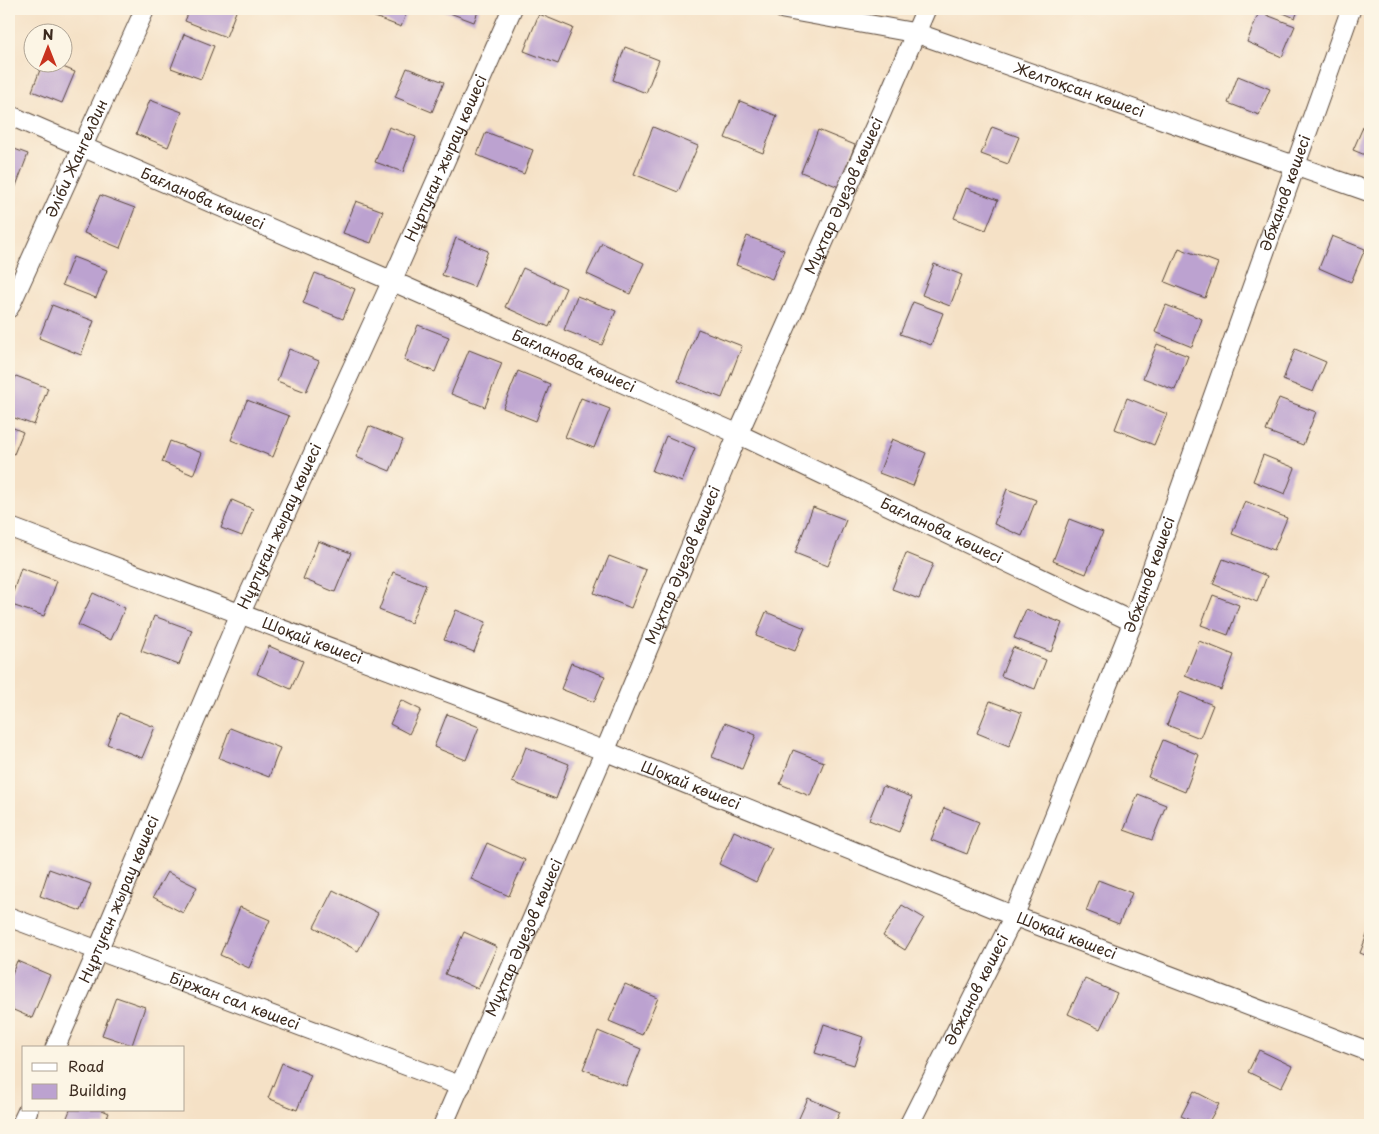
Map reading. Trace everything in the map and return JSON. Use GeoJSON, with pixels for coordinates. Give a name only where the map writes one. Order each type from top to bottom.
{"type":"FeatureCollection","features":[{"type":"Feature","properties":{"kind":"street","name":"Әліби Жангелдин"},"geometry":{"type":"LineString","coordinates":[[9,308],[145,9]]}},
{"type":"Feature","properties":{"kind":"street","name":"Нұртуған жырау көшесі"},"geometry":{"type":"LineString","coordinates":[[56,1046],[240,614],[392,281],[512,9]]}},
{"type":"Feature","properties":{"kind":"street","name":"Желтоқсан көшесі"},"geometry":{"type":"LineString","coordinates":[[783,9],[916,33],[1370,192]]}},
{"type":"Feature","properties":{"kind":"street","name":"Мұхтар Әуезов көшесі"},"geometry":{"type":"LineString","coordinates":[[444,1125],[738,434],[926,9]]}},
{"type":"Feature","properties":{"kind":"street","name":"Әбжанов көшесі"},"geometry":{"type":"LineString","coordinates":[[909,1125],[1014,916],[1133,622],[1351,9]]}},
{"type":"Feature","properties":{"kind":"street","name":"Бағланова көшесі"},"geometry":{"type":"LineString","coordinates":[[9,115],[738,434],[1133,622]]}},
{"type":"Feature","properties":{"kind":"street","name":"Шоқай көшесі"},"geometry":{"type":"LineString","coordinates":[[9,527],[605,750],[1014,916],[1370,1052]]}},
{"type":"Feature","properties":{"kind":"street","name":"Біржан сал көшесі"},"geometry":{"type":"LineString","coordinates":[[9,917],[461,1086]]}},
{"type":"Feature","properties":{"kind":"street"},"geometry":{"type":"LineString","coordinates":[[21,1125],[27,1112]]}},
{"type":"Feature","properties":{"kind":"building"},"geometry":{"type":"Polygon","coordinates":[[[190,9],[237,9],[226,37],[185,21],[190,9]]]}},
{"type":"Feature","properties":{"kind":"building"},"geometry":{"type":"Polygon","coordinates":[[[370,9],[408,9],[401,27],[367,14],[370,9]]]}},
{"type":"Feature","properties":{"kind":"building"},"geometry":{"type":"Polygon","coordinates":[[[439,9],[479,9],[474,22],[439,9]]]}},
{"type":"Feature","properties":{"kind":"building"},"geometry":{"type":"Polygon","coordinates":[[[1274,9],[1299,9],[1295,18],[1274,9]]]}},
{"type":"Feature","properties":{"kind":"building"},"geometry":{"type":"Polygon","coordinates":[[[1259,12],[1295,26],[1282,57],[1247,42],[1259,12]]]}},
{"type":"Feature","properties":{"kind":"building"},"geometry":{"type":"Polygon","coordinates":[[[539,14],[573,28],[558,64],[524,51],[539,14]]]}},
{"type":"Feature","properties":{"kind":"building"},"geometry":{"type":"Polygon","coordinates":[[[184,34],[214,46],[201,79],[171,68],[184,34]]]}},
{"type":"Feature","properties":{"kind":"building"},"geometry":{"type":"Polygon","coordinates":[[[625,47],[659,60],[646,93],[613,80],[625,47]]]}},
{"type":"Feature","properties":{"kind":"building"},"geometry":{"type":"Polygon","coordinates":[[[407,68],[444,82],[432,112],[395,97],[407,68]]]}},
{"type":"Feature","properties":{"kind":"building"},"geometry":{"type":"Polygon","coordinates":[[[39,72],[75,72],[62,103],[32,91],[39,72]]]}},
{"type":"Feature","properties":{"kind":"building"},"geometry":{"type":"Polygon","coordinates":[[[1238,76],[1270,89],[1259,115],[1228,103],[1238,76]]]}},
{"type":"Feature","properties":{"kind":"building"},"geometry":{"type":"Polygon","coordinates":[[[150,100],[182,112],[168,147],[136,134],[150,100]]]}},
{"type":"Feature","properties":{"kind":"building"},"geometry":{"type":"Polygon","coordinates":[[[740,101],[777,116],[763,153],[725,138],[740,101]]]}},
{"type":"Feature","properties":{"kind":"building"},"geometry":{"type":"Polygon","coordinates":[[[1367,118],[1370,120],[1370,157],[1353,150],[1367,118]]]}},
{"type":"Feature","properties":{"kind":"building"},"geometry":{"type":"Polygon","coordinates":[[[389,127],[416,137],[403,172],[375,162],[389,127]]]}},
{"type":"Feature","properties":{"kind":"building"},"geometry":{"type":"Polygon","coordinates":[[[653,127],[698,146],[678,192],[634,174],[653,127]]]}},
{"type":"Feature","properties":{"kind":"building"},"geometry":{"type":"Polygon","coordinates":[[[992,127],[1019,137],[1008,164],[981,154],[992,127]]]}},
{"type":"Feature","properties":{"kind":"building"},"geometry":{"type":"Polygon","coordinates":[[[818,130],[855,145],[839,187],[801,172],[818,130]]]}},
{"type":"Feature","properties":{"kind":"building"},"geometry":{"type":"Polygon","coordinates":[[[486,132],[533,150],[524,174],[477,155],[486,132]]]}},
{"type":"Feature","properties":{"kind":"building"},"geometry":{"type":"Polygon","coordinates":[[[9,147],[28,154],[13,194],[9,192],[9,147]]]}},
{"type":"Feature","properties":{"kind":"building"},"geometry":{"type":"Polygon","coordinates":[[[966,188],[998,200],[986,230],[954,218],[966,188]]]}},
{"type":"Feature","properties":{"kind":"building"},"geometry":{"type":"Polygon","coordinates":[[[100,195],[135,208],[120,248],[84,233],[100,195]]]}},
{"type":"Feature","properties":{"kind":"building"},"geometry":{"type":"Polygon","coordinates":[[[356,201],[383,211],[371,243],[343,233],[356,201]]]}},
{"type":"Feature","properties":{"kind":"building"},"geometry":{"type":"Polygon","coordinates":[[[747,236],[784,250],[772,279],[736,265],[747,236]]]}},
{"type":"Feature","properties":{"kind":"building"},"geometry":{"type":"Polygon","coordinates":[[[1332,236],[1365,249],[1351,282],[1319,268],[1332,236]]]}},
{"type":"Feature","properties":{"kind":"building"},"geometry":{"type":"Polygon","coordinates":[[[456,238],[488,251],[474,287],[442,275],[456,238]]]}},
{"type":"Feature","properties":{"kind":"building"},"geometry":{"type":"Polygon","coordinates":[[[602,243],[644,263],[630,294],[587,274],[602,243]]]}},
{"type":"Feature","properties":{"kind":"building"},"geometry":{"type":"Polygon","coordinates":[[[1179,248],[1218,263],[1205,298],[1165,282],[1179,248]]]}},
{"type":"Feature","properties":{"kind":"building"},"geometry":{"type":"Polygon","coordinates":[[[73,257],[107,270],[96,298],[62,285],[73,257]]]}},
{"type":"Feature","properties":{"kind":"building"},"geometry":{"type":"Polygon","coordinates":[[[934,264],[962,275],[950,306],[922,295],[934,264]]]}},
{"type":"Feature","properties":{"kind":"building"},"geometry":{"type":"Polygon","coordinates":[[[523,268],[566,288],[549,327],[505,307],[523,268]]]}},
{"type":"Feature","properties":{"kind":"building"},"geometry":{"type":"Polygon","coordinates":[[[315,273],[355,289],[343,319],[303,303],[315,273]]]}},
{"type":"Feature","properties":{"kind":"building"},"geometry":{"type":"Polygon","coordinates":[[[577,296],[616,311],[602,345],[564,330],[577,296]]]}},
{"type":"Feature","properties":{"kind":"building"},"geometry":{"type":"Polygon","coordinates":[[[913,302],[943,313],[931,345],[900,334],[913,302]]]}},
{"type":"Feature","properties":{"kind":"building"},"geometry":{"type":"Polygon","coordinates":[[[52,305],[94,321],[81,355],[39,338],[52,305]]]}},
{"type":"Feature","properties":{"kind":"building"},"geometry":{"type":"Polygon","coordinates":[[[1166,305],[1202,319],[1192,347],[1155,332],[1166,305]]]}},
{"type":"Feature","properties":{"kind":"building"},"geometry":{"type":"Polygon","coordinates":[[[418,325],[449,337],[435,372],[404,360],[418,325]]]}},
{"type":"Feature","properties":{"kind":"building"},"geometry":{"type":"Polygon","coordinates":[[[698,329],[742,346],[722,398],[678,381],[698,329]]]}},
{"type":"Feature","properties":{"kind":"building"},"geometry":{"type":"Polygon","coordinates":[[[1157,344],[1188,356],[1175,390],[1143,378],[1157,344]]]}},
{"type":"Feature","properties":{"kind":"building"},"geometry":{"type":"Polygon","coordinates":[[[289,349],[319,361],[306,392],[277,381],[289,349]]]}},
{"type":"Feature","properties":{"kind":"building"},"geometry":{"type":"Polygon","coordinates":[[[1295,349],[1326,362],[1313,392],[1283,380],[1295,349]]]}},
{"type":"Feature","properties":{"kind":"building"},"geometry":{"type":"Polygon","coordinates":[[[469,350],[502,363],[485,407],[451,394],[469,350]]]}},
{"type":"Feature","properties":{"kind":"building"},"geometry":{"type":"Polygon","coordinates":[[[518,371],[550,384],[536,421],[503,408],[518,371]]]}},
{"type":"Feature","properties":{"kind":"building"},"geometry":{"type":"Polygon","coordinates":[[[16,376],[48,388],[34,425],[9,416],[9,394],[16,376]]]}},
{"type":"Feature","properties":{"kind":"building"},"geometry":{"type":"Polygon","coordinates":[[[581,398],[610,409],[594,448],[565,437],[581,398]]]}},
{"type":"Feature","properties":{"kind":"building"},"geometry":{"type":"Polygon","coordinates":[[[1127,398],[1167,414],[1154,445],[1115,429],[1127,398]]]}},
{"type":"Feature","properties":{"kind":"building"},"geometry":{"type":"Polygon","coordinates":[[[1279,398],[1316,412],[1303,445],[1266,431],[1279,398]]]}},
{"type":"Feature","properties":{"kind":"building"},"geometry":{"type":"Polygon","coordinates":[[[247,400],[289,416],[273,457],[231,440],[247,400]]]}},
{"type":"Feature","properties":{"kind":"building"},"geometry":{"type":"Polygon","coordinates":[[[9,426],[23,432],[14,454],[9,452],[9,426]]]}},
{"type":"Feature","properties":{"kind":"building"},"geometry":{"type":"Polygon","coordinates":[[[369,426],[403,440],[390,471],[356,457],[369,426]]]}},
{"type":"Feature","properties":{"kind":"building"},"geometry":{"type":"Polygon","coordinates":[[[666,436],[695,448],[682,482],[652,471],[666,436]]]}},
{"type":"Feature","properties":{"kind":"building"},"geometry":{"type":"Polygon","coordinates":[[[892,439],[926,453],[913,486],[879,473],[892,439]]]}},
{"type":"Feature","properties":{"kind":"building"},"geometry":{"type":"Polygon","coordinates":[[[170,441],[202,453],[193,475],[162,462],[170,441]]]}},
{"type":"Feature","properties":{"kind":"building"},"geometry":{"type":"Polygon","coordinates":[[[1263,455],[1295,468],[1285,494],[1253,481],[1263,455]]]}},
{"type":"Feature","properties":{"kind":"building"},"geometry":{"type":"Polygon","coordinates":[[[1007,489],[1036,500],[1022,536],[994,524],[1007,489]]]}},
{"type":"Feature","properties":{"kind":"building"},"geometry":{"type":"Polygon","coordinates":[[[232,500],[253,509],[242,536],[221,528],[232,500]]]}},
{"type":"Feature","properties":{"kind":"building"},"geometry":{"type":"Polygon","coordinates":[[[1245,501],[1287,518],[1274,550],[1232,534],[1245,501]]]}},
{"type":"Feature","properties":{"kind":"building"},"geometry":{"type":"Polygon","coordinates":[[[813,507],[846,520],[828,566],[795,553],[813,507]]]}},
{"type":"Feature","properties":{"kind":"building"},"geometry":{"type":"Polygon","coordinates":[[[1069,519],[1103,532],[1086,574],[1053,561],[1069,519]]]}},
{"type":"Feature","properties":{"kind":"building"},"geometry":{"type":"Polygon","coordinates":[[[318,541],[351,553],[335,592],[303,579],[318,541]]]}},
{"type":"Feature","properties":{"kind":"building"},"geometry":{"type":"Polygon","coordinates":[[[906,553],[933,564],[919,599],[892,589],[906,553]]]}},
{"type":"Feature","properties":{"kind":"building"},"geometry":{"type":"Polygon","coordinates":[[[609,556],[646,570],[631,608],[594,593],[609,556]]]}},
{"type":"Feature","properties":{"kind":"building"},"geometry":{"type":"Polygon","coordinates":[[[1223,559],[1267,576],[1257,602],[1213,584],[1223,559]]]}},
{"type":"Feature","properties":{"kind":"building"},"geometry":{"type":"Polygon","coordinates":[[[21,568],[57,581],[44,616],[9,604],[21,568]]]}},
{"type":"Feature","properties":{"kind":"building"},"geometry":{"type":"Polygon","coordinates":[[[393,572],[426,585],[411,623],[379,610],[393,572]]]}},
{"type":"Feature","properties":{"kind":"building"},"geometry":{"type":"Polygon","coordinates":[[[93,593],[125,608],[111,640],[78,625],[93,593]]]}},
{"type":"Feature","properties":{"kind":"building"},"geometry":{"type":"Polygon","coordinates":[[[1213,595],[1239,605],[1228,635],[1201,625],[1213,595]]]}},
{"type":"Feature","properties":{"kind":"building"},"geometry":{"type":"Polygon","coordinates":[[[1026,609],[1062,623],[1051,652],[1014,638],[1026,609]]]}},
{"type":"Feature","properties":{"kind":"building"},"geometry":{"type":"Polygon","coordinates":[[[456,610],[486,622],[474,652],[444,640],[456,610]]]}},
{"type":"Feature","properties":{"kind":"building"},"geometry":{"type":"Polygon","coordinates":[[[766,612],[805,628],[795,651],[756,636],[766,612]]]}},
{"type":"Feature","properties":{"kind":"building"},"geometry":{"type":"Polygon","coordinates":[[[154,616],[192,630],[179,665],[141,651],[154,616]]]}},
{"type":"Feature","properties":{"kind":"building"},"geometry":{"type":"Polygon","coordinates":[[[1199,641],[1234,655],[1221,690],[1185,676],[1199,641]]]}},
{"type":"Feature","properties":{"kind":"building"},"geometry":{"type":"Polygon","coordinates":[[[269,646],[303,661],[291,689],[257,674],[269,646]]]}},
{"type":"Feature","properties":{"kind":"building"},"geometry":{"type":"Polygon","coordinates":[[[1013,647],[1046,660],[1035,689],[1001,676],[1013,647]]]}},
{"type":"Feature","properties":{"kind":"building"},"geometry":{"type":"Polygon","coordinates":[[[571,663],[605,676],[594,702],[561,689],[571,663]]]}},
{"type":"Feature","properties":{"kind":"building"},"geometry":{"type":"Polygon","coordinates":[[[1180,692],[1213,705],[1200,738],[1167,725],[1180,692]]]}},
{"type":"Feature","properties":{"kind":"building"},"geometry":{"type":"Polygon","coordinates":[[[401,700],[421,710],[409,734],[390,724],[401,700]]]}},
{"type":"Feature","properties":{"kind":"building"},"geometry":{"type":"Polygon","coordinates":[[[990,701],[1022,713],[1009,746],[977,733],[990,701]]]}},
{"type":"Feature","properties":{"kind":"building"},"geometry":{"type":"Polygon","coordinates":[[[119,713],[155,727],[142,758],[107,744],[119,713]]]}},
{"type":"Feature","properties":{"kind":"building"},"geometry":{"type":"Polygon","coordinates":[[[447,714],[479,727],[466,760],[434,747],[447,714]]]}},
{"type":"Feature","properties":{"kind":"building"},"geometry":{"type":"Polygon","coordinates":[[[725,723],[756,735],[742,769],[712,757],[725,723]]]}},
{"type":"Feature","properties":{"kind":"building"},"geometry":{"type":"Polygon","coordinates":[[[230,728],[280,748],[269,777],[219,758],[230,728]]]}},
{"type":"Feature","properties":{"kind":"building"},"geometry":{"type":"Polygon","coordinates":[[[1163,740],[1199,755],[1185,792],[1148,777],[1163,740]]]}},
{"type":"Feature","properties":{"kind":"building"},"geometry":{"type":"Polygon","coordinates":[[[526,747],[569,764],[556,799],[512,782],[526,747]]]}},
{"type":"Feature","properties":{"kind":"building"},"geometry":{"type":"Polygon","coordinates":[[[793,750],[824,762],[810,796],[780,784],[793,750]]]}},
{"type":"Feature","properties":{"kind":"building"},"geometry":{"type":"Polygon","coordinates":[[[883,786],[912,797],[899,832],[869,820],[883,786]]]}},
{"type":"Feature","properties":{"kind":"building"},"geometry":{"type":"Polygon","coordinates":[[[1138,794],[1166,805],[1152,840],[1124,830],[1138,794]]]}},
{"type":"Feature","properties":{"kind":"building"},"geometry":{"type":"Polygon","coordinates":[[[944,808],[979,822],[967,854],[931,840],[944,808]]]}},
{"type":"Feature","properties":{"kind":"building"},"geometry":{"type":"Polygon","coordinates":[[[734,831],[772,848],[756,882],[719,864],[734,831]]]}},
{"type":"Feature","properties":{"kind":"building"},"geometry":{"type":"Polygon","coordinates":[[[487,843],[525,860],[509,896],[471,879],[487,843]]]}},
{"type":"Feature","properties":{"kind":"building"},"geometry":{"type":"Polygon","coordinates":[[[49,869],[91,884],[81,911],[40,896],[49,869]]]}},
{"type":"Feature","properties":{"kind":"building"},"geometry":{"type":"Polygon","coordinates":[[[167,872],[197,887],[183,913],[153,897],[167,872]]]}},
{"type":"Feature","properties":{"kind":"building"},"geometry":{"type":"Polygon","coordinates":[[[1098,880],[1132,893],[1119,924],[1086,911],[1098,880]]]}},
{"type":"Feature","properties":{"kind":"building"},"geometry":{"type":"Polygon","coordinates":[[[333,890],[378,913],[358,951],[314,927],[333,890]]]}},
{"type":"Feature","properties":{"kind":"building"},"geometry":{"type":"Polygon","coordinates":[[[902,905],[924,918],[905,950],[883,936],[902,905]]]}},
{"type":"Feature","properties":{"kind":"building"},"geometry":{"type":"Polygon","coordinates":[[[240,907],[270,920],[249,968],[220,955],[240,907]]]}},
{"type":"Feature","properties":{"kind":"building"},"geometry":{"type":"Polygon","coordinates":[[[1370,927],[1370,957],[1360,953],[1370,927]]]}},
{"type":"Feature","properties":{"kind":"building"},"geometry":{"type":"Polygon","coordinates":[[[464,932],[497,947],[478,989],[445,974],[464,932]]]}},
{"type":"Feature","properties":{"kind":"building"},"geometry":{"type":"Polygon","coordinates":[[[17,961],[50,975],[32,1018],[9,1008],[9,981],[17,961]]]}},
{"type":"Feature","properties":{"kind":"building"},"geometry":{"type":"Polygon","coordinates":[[[1085,979],[1117,993],[1100,1029],[1068,1014],[1085,979]]]}},
{"type":"Feature","properties":{"kind":"building"},"geometry":{"type":"Polygon","coordinates":[[[625,984],[658,998],[642,1035],[609,1021],[625,984]]]}},
{"type":"Feature","properties":{"kind":"building"},"geometry":{"type":"Polygon","coordinates":[[[116,997],[145,1007],[132,1045],[102,1035],[116,997]]]}},
{"type":"Feature","properties":{"kind":"building"},"geometry":{"type":"Polygon","coordinates":[[[824,1024],[863,1037],[854,1065],[815,1053],[824,1024]]]}},
{"type":"Feature","properties":{"kind":"building"},"geometry":{"type":"Polygon","coordinates":[[[598,1031],[641,1049],[626,1086],[583,1069],[598,1031]]]}},
{"type":"Feature","properties":{"kind":"building"},"geometry":{"type":"Polygon","coordinates":[[[1259,1050],[1292,1066],[1281,1088],[1248,1072],[1259,1050]]]}},
{"type":"Feature","properties":{"kind":"building"},"geometry":{"type":"Polygon","coordinates":[[[282,1063],[311,1075],[297,1110],[268,1098],[282,1063]]]}},
{"type":"Feature","properties":{"kind":"building"},"geometry":{"type":"Polygon","coordinates":[[[1194,1091],[1219,1104],[1207,1125],[1200,1125],[1181,1116],[1194,1091]]]}},
{"type":"Feature","properties":{"kind":"building"},"geometry":{"type":"Polygon","coordinates":[[[808,1098],[840,1112],[834,1125],[796,1125],[808,1098]]]}},
{"type":"Feature","properties":{"kind":"building"},"geometry":{"type":"Polygon","coordinates":[[[69,1112],[109,1113],[104,1125],[64,1125],[69,1112]]]}}]}
